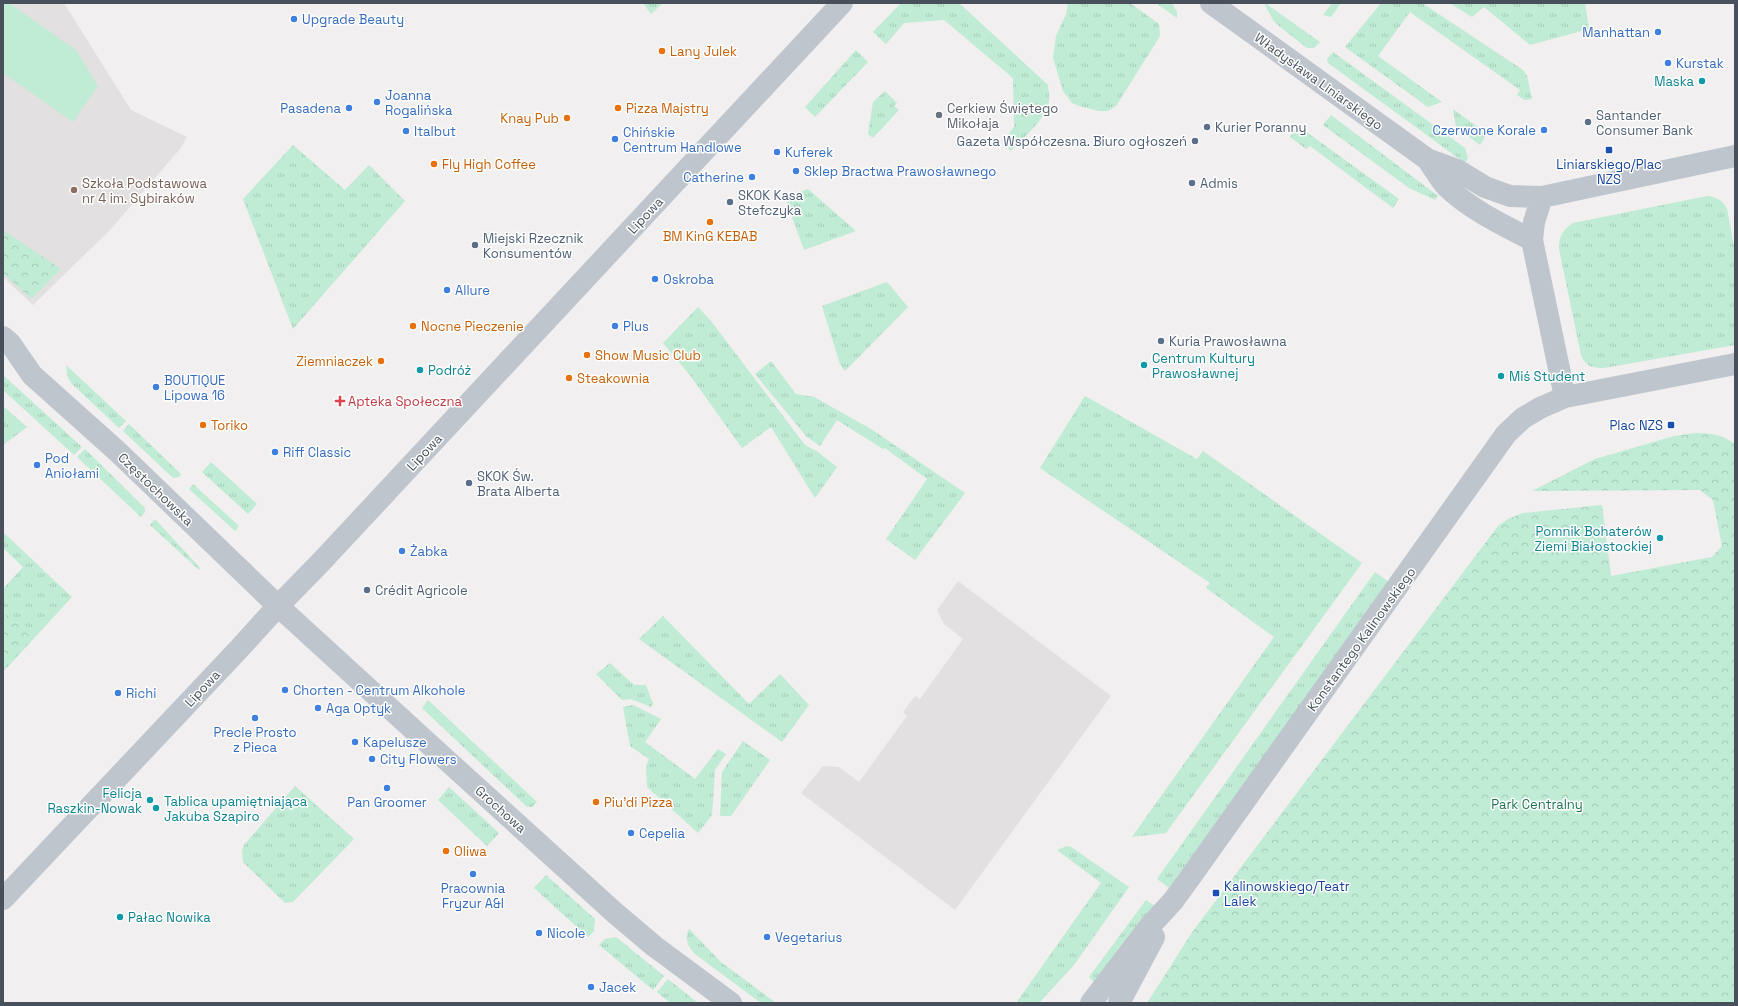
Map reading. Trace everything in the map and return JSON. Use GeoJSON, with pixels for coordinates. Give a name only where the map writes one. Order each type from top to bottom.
{"type":"FeatureCollection","features":[{"type":"Feature","properties":{"kind":"street","name":"Lipowa"},"geometry":{"type":"LineString","coordinates":[[3,899],[233,656],[842,3]]}},
{"type":"Feature","properties":{"kind":"street","name":"Władysława Liniarskiego"},"geometry":{"type":"LineString","coordinates":[[1211,3],[1427,159],[1457,170],[1485,187],[1510,196],[1542,196],[1735,156]]}},
{"type":"Feature","properties":{"kind":"street","name":"Władysława Liniarskiego"},"geometry":{"type":"LineString","coordinates":[[1427,159],[1446,186],[1459,197],[1490,218],[1532,240]]}},
{"type":"Feature","properties":{"kind":"street"},"geometry":{"type":"LineString","coordinates":[[1542,196],[1534,222],[1532,240],[1565,397]]}},
{"type":"Feature","properties":{"kind":"street","name":"Częstochowska"},"geometry":{"type":"LineString","coordinates":[[3,337],[10,343],[32,375],[118,452],[278,606]]}},
{"type":"Feature","properties":{"kind":"street","name":"Częstochowska"},"geometry":{"type":"LineString","coordinates":[[3,360],[32,375]]}},
{"type":"Feature","properties":{"kind":"street","name":"Konstantego Kalinowskiego"},"geometry":{"type":"LineString","coordinates":[[1091,1003],[1150,926],[1173,901],[1506,434],[1522,418],[1565,397],[1735,364]]}},
{"type":"Feature","properties":{"kind":"street","name":"Grochowa"},"geometry":{"type":"LineString","coordinates":[[278,606],[615,913],[654,946],[731,1003]]}},
{"type":"Feature","properties":{"kind":"street","name":"Konstantego Kalinowskiego"},"geometry":{"type":"LineString","coordinates":[[1119,1003],[1173,901]]}},
{"type":"Feature","properties":{"kind":"shaded area","name":"Szkoła Podstawowa nr 4 im. Sybiraków"},"geometry":{"type":"Polygon","coordinates":[[[3,3],[64,3],[131,110],[187,137],[180,149],[110,230],[33,305],[3,277],[3,3]]]}},
{"type":"Feature","properties":{"kind":"shaded area"},"geometry":{"type":"Polygon","coordinates":[[[958,581],[1111,696],[955,910],[801,793],[823,766],[839,767],[859,782],[907,716],[903,712],[915,696],[920,699],[963,639],[944,624],[937,610],[958,581]]]}},
{"type":"Feature","properties":{"kind":"green space"},"geometry":{"type":"Polygon","coordinates":[[[3,3],[9,3],[76,50],[98,86],[73,122],[3,73],[3,3]]]}},
{"type":"Feature","properties":{"kind":"green space"},"geometry":{"type":"Polygon","coordinates":[[[643,3],[663,3],[651,14],[643,3]]]}},
{"type":"Feature","properties":{"kind":"green space"},"geometry":{"type":"Polygon","coordinates":[[[901,3],[959,3],[1048,85],[1048,107],[1034,128],[1011,151],[1002,142],[1014,127],[1013,78],[944,20],[904,23],[886,44],[873,32],[901,3]]]}},
{"type":"Feature","properties":{"kind":"green space"},"geometry":{"type":"Polygon","coordinates":[[[1068,3],[1130,3],[1159,24],[1160,36],[1116,106],[1108,111],[1099,111],[1072,103],[1063,91],[1053,58],[1056,36],[1066,14],[1068,3]]]}},
{"type":"Feature","properties":{"kind":"green space"},"geometry":{"type":"Polygon","coordinates":[[[1156,3],[1172,3],[1177,12],[1177,18],[1156,3]]]}},
{"type":"Feature","properties":{"kind":"green space"},"geometry":{"type":"Polygon","coordinates":[[[1264,3],[1320,42],[1314,48],[1307,48],[1273,20],[1264,3]]]}},
{"type":"Feature","properties":{"kind":"green space"},"geometry":{"type":"Polygon","coordinates":[[[1332,3],[1341,3],[1331,17],[1323,15],[1332,3]]]}},
{"type":"Feature","properties":{"kind":"green space"},"geometry":{"type":"Polygon","coordinates":[[[1381,3],[1422,3],[1523,70],[1527,76],[1532,99],[1525,100],[1517,95],[1520,90],[1410,12],[1378,56],[1442,102],[1428,107],[1345,47],[1381,3]]]}},
{"type":"Feature","properties":{"kind":"green space"},"geometry":{"type":"Polygon","coordinates":[[[1450,3],[1585,3],[1589,29],[1530,45],[1484,7],[1472,17],[1450,3]]]}},
{"type":"Feature","properties":{"kind":"green space"},"geometry":{"type":"Polygon","coordinates":[[[856,50],[868,62],[815,117],[805,107],[856,50]]]}},
{"type":"Feature","properties":{"kind":"green space"},"geometry":{"type":"Polygon","coordinates":[[[1333,52],[1465,148],[1468,158],[1465,163],[1328,63],[1327,59],[1333,52]]]}},
{"type":"Feature","properties":{"kind":"green space"},"geometry":{"type":"Polygon","coordinates":[[[885,91],[897,103],[894,106],[899,110],[873,138],[868,134],[873,102],[885,91]]]}},
{"type":"Feature","properties":{"kind":"green space"},"geometry":{"type":"Polygon","coordinates":[[[1453,109],[1487,134],[1480,145],[1456,127],[1453,109]]]}},
{"type":"Feature","properties":{"kind":"green space"},"geometry":{"type":"Polygon","coordinates":[[[1331,115],[1438,196],[1435,200],[1409,188],[1323,125],[1331,115]]]}},
{"type":"Feature","properties":{"kind":"green space"},"geometry":{"type":"Polygon","coordinates":[[[1298,126],[1399,199],[1393,208],[1310,146],[1306,149],[1290,137],[1298,126]]]}},
{"type":"Feature","properties":{"kind":"green space"},"geometry":{"type":"Polygon","coordinates":[[[293,145],[345,190],[369,165],[405,201],[293,329],[243,199],[293,145]]]}},
{"type":"Feature","properties":{"kind":"green space"},"geometry":{"type":"Polygon","coordinates":[[[808,189],[856,231],[804,250],[785,198],[808,189]]]}},
{"type":"Feature","properties":{"kind":"green space"},"geometry":{"type":"Polygon","coordinates":[[[1707,196],[1719,200],[1727,209],[1735,251],[1735,345],[1604,368],[1596,368],[1587,364],[1581,355],[1559,249],[1561,237],[1566,228],[1573,223],[1707,196]]]}},
{"type":"Feature","properties":{"kind":"green space"},"geometry":{"type":"Polygon","coordinates":[[[3,230],[61,269],[31,299],[3,273],[3,230]]]}},
{"type":"Feature","properties":{"kind":"green space"},"geometry":{"type":"Polygon","coordinates":[[[887,282],[908,307],[845,371],[840,364],[822,306],[887,282]]]}},
{"type":"Feature","properties":{"kind":"green space"},"geometry":{"type":"Polygon","coordinates":[[[698,307],[711,321],[805,445],[818,452],[837,467],[815,498],[771,427],[742,448],[689,374],[663,343],[698,307]]]}},
{"type":"Feature","properties":{"kind":"green space"},"geometry":{"type":"Polygon","coordinates":[[[771,361],[796,394],[814,397],[871,429],[965,493],[915,560],[886,539],[927,479],[885,448],[883,449],[837,420],[820,446],[806,436],[755,374],[771,361]]]}},
{"type":"Feature","properties":{"kind":"green space"},"geometry":{"type":"Polygon","coordinates":[[[66,365],[126,421],[119,428],[72,384],[68,378],[66,365]]]}},
{"type":"Feature","properties":{"kind":"green space"},"geometry":{"type":"Polygon","coordinates":[[[3,375],[82,447],[74,455],[3,390],[3,375]]]}},
{"type":"Feature","properties":{"kind":"green space"},"geometry":{"type":"Polygon","coordinates":[[[1085,396],[1197,459],[1203,451],[1362,563],[1166,833],[1132,837],[1274,637],[1206,588],[1210,583],[1040,468],[1085,396]]]}},
{"type":"Feature","properties":{"kind":"green space"},"geometry":{"type":"Polygon","coordinates":[[[3,406],[27,427],[3,445],[3,406]]]}},
{"type":"Feature","properties":{"kind":"green space"},"geometry":{"type":"Polygon","coordinates":[[[129,424],[181,474],[179,477],[173,478],[123,431],[129,424]]]}},
{"type":"Feature","properties":{"kind":"green space","name":"Park Centralny"},"geometry":{"type":"Polygon","coordinates":[[[1696,433],[1717,435],[1726,438],[1735,444],[1735,1003],[1147,1003],[1193,931],[1498,526],[1508,519],[1523,513],[1602,505],[1611,576],[1712,557],[1722,546],[1713,500],[1700,490],[1532,491],[1595,459],[1674,436],[1696,433]]]}},
{"type":"Feature","properties":{"kind":"green space"},"geometry":{"type":"Polygon","coordinates":[[[85,449],[145,508],[145,512],[141,517],[77,457],[85,449]]]}},
{"type":"Feature","properties":{"kind":"green space"},"geometry":{"type":"Polygon","coordinates":[[[211,462],[257,504],[248,514],[202,472],[211,462]]]}},
{"type":"Feature","properties":{"kind":"green space"},"geometry":{"type":"Polygon","coordinates":[[[193,484],[239,526],[235,531],[189,489],[193,484]]]}},
{"type":"Feature","properties":{"kind":"green space"},"geometry":{"type":"Polygon","coordinates":[[[154,520],[156,520],[200,568],[199,570],[150,525],[154,520]]]}},
{"type":"Feature","properties":{"kind":"green space"},"geometry":{"type":"Polygon","coordinates":[[[3,532],[72,597],[3,672],[3,589],[23,567],[3,548],[3,532]]]}},
{"type":"Feature","properties":{"kind":"green space"},"geometry":{"type":"Polygon","coordinates":[[[1375,572],[1389,582],[1169,888],[1157,879],[1375,572]]]}},
{"type":"Feature","properties":{"kind":"green space"},"geometry":{"type":"Polygon","coordinates":[[[8,614],[32,638],[4,668],[3,619],[8,614]]]}},
{"type":"Feature","properties":{"kind":"green space"},"geometry":{"type":"Polygon","coordinates":[[[663,616],[749,704],[780,674],[809,705],[782,742],[639,639],[663,616]]]}},
{"type":"Feature","properties":{"kind":"green space"},"geometry":{"type":"Polygon","coordinates":[[[610,663],[634,685],[646,685],[653,704],[651,707],[631,699],[622,700],[596,674],[610,663]]]}},
{"type":"Feature","properties":{"kind":"green space"},"geometry":{"type":"Polygon","coordinates":[[[428,700],[537,802],[532,807],[527,807],[422,708],[428,700]]]}},
{"type":"Feature","properties":{"kind":"green space"},"geometry":{"type":"Polygon","coordinates":[[[633,705],[661,719],[645,742],[695,779],[718,749],[726,754],[715,770],[712,815],[698,833],[647,787],[646,766],[649,759],[630,746],[623,707],[633,705]]]}},
{"type":"Feature","properties":{"kind":"green space"},"geometry":{"type":"Polygon","coordinates":[[[743,741],[770,760],[731,816],[720,816],[722,772],[743,741]]]}},
{"type":"Feature","properties":{"kind":"green space"},"geometry":{"type":"Polygon","coordinates":[[[295,786],[354,839],[293,902],[285,903],[243,862],[242,851],[244,845],[295,786]]]}},
{"type":"Feature","properties":{"kind":"green space"},"geometry":{"type":"Polygon","coordinates":[[[449,787],[499,833],[487,846],[438,800],[449,787]]]}},
{"type":"Feature","properties":{"kind":"green space"},"geometry":{"type":"Polygon","coordinates":[[[1067,846],[1071,847],[1129,887],[1074,965],[1039,1003],[1016,1003],[1101,883],[1057,850],[1067,846]]]}},
{"type":"Feature","properties":{"kind":"green space"},"geometry":{"type":"Polygon","coordinates":[[[546,875],[595,919],[594,931],[588,937],[534,888],[546,875]]]}},
{"type":"Feature","properties":{"kind":"green space"},"geometry":{"type":"Polygon","coordinates":[[[1146,900],[1155,906],[1094,982],[1089,977],[1146,900]]]}},
{"type":"Feature","properties":{"kind":"green space"},"geometry":{"type":"Polygon","coordinates":[[[689,929],[721,962],[776,1003],[761,1003],[695,954],[690,948],[687,939],[689,929]]]}},
{"type":"Feature","properties":{"kind":"green space"},"geometry":{"type":"Polygon","coordinates":[[[616,937],[664,976],[653,990],[599,945],[605,939],[616,937]]]}},
{"type":"Feature","properties":{"kind":"green space"},"geometry":{"type":"Polygon","coordinates":[[[668,979],[698,1003],[670,1003],[657,992],[668,979]]]}},
{"type":"Feature","properties":{"kind":"place","name":"Upgrade Beauty"},"geometry":{"type":"Point","coordinates":[294,19]}},
{"type":"Feature","properties":{"kind":"place","name":"Manhattan"},"geometry":{"type":"Point","coordinates":[1658,32]}},
{"type":"Feature","properties":{"kind":"place","name":"Lany Julek"},"geometry":{"type":"Point","coordinates":[662,51]}},
{"type":"Feature","properties":{"kind":"place","name":"Kurstak"},"geometry":{"type":"Point","coordinates":[1668,63]}},
{"type":"Feature","properties":{"kind":"place","name":"Maska"},"geometry":{"type":"Point","coordinates":[1702,81]}},
{"type":"Feature","properties":{"kind":"place","name":"Joanna Rogalińska"},"geometry":{"type":"Point","coordinates":[377,102]}},
{"type":"Feature","properties":{"kind":"place","name":"Pasadena"},"geometry":{"type":"Point","coordinates":[349,108]}},
{"type":"Feature","properties":{"kind":"place","name":"Pizza Majstry"},"geometry":{"type":"Point","coordinates":[618,108]}},
{"type":"Feature","properties":{"kind":"place","name":"Cerkiew Świętego Mikołaja"},"geometry":{"type":"Point","coordinates":[939,115]}},
{"type":"Feature","properties":{"kind":"place","name":"Knay Pub"},"geometry":{"type":"Point","coordinates":[567,118]}},
{"type":"Feature","properties":{"kind":"place","name":"Santander Consumer Bank"},"geometry":{"type":"Point","coordinates":[1588,122]}},
{"type":"Feature","properties":{"kind":"place","name":"Kurier Poranny"},"geometry":{"type":"Point","coordinates":[1207,127]}},
{"type":"Feature","properties":{"kind":"place","name":"Czerwone Korale"},"geometry":{"type":"Point","coordinates":[1544,130]}},
{"type":"Feature","properties":{"kind":"place","name":"Italbut"},"geometry":{"type":"Point","coordinates":[406,131]}},
{"type":"Feature","properties":{"kind":"place","name":"Chińskie Centrum Handlowe"},"geometry":{"type":"Point","coordinates":[615,139]}},
{"type":"Feature","properties":{"kind":"place","name":"Gazeta Współczesna. Biuro ogłoszeń"},"geometry":{"type":"Point","coordinates":[1195,141]}},
{"type":"Feature","properties":{"kind":"place","name":"Liniarskiego/Plac NZS"},"geometry":{"type":"Point","coordinates":[1609,150]}},
{"type":"Feature","properties":{"kind":"place","name":"Kuferek"},"geometry":{"type":"Point","coordinates":[777,152]}},
{"type":"Feature","properties":{"kind":"place","name":"Fly High Coffee"},"geometry":{"type":"Point","coordinates":[434,164]}},
{"type":"Feature","properties":{"kind":"place","name":"Sklep Bractwa Prawosławnego"},"geometry":{"type":"Point","coordinates":[796,171]}},
{"type":"Feature","properties":{"kind":"place","name":"Catherine"},"geometry":{"type":"Point","coordinates":[752,177]}},
{"type":"Feature","properties":{"kind":"place","name":"Admis"},"geometry":{"type":"Point","coordinates":[1192,183]}},
{"type":"Feature","properties":{"kind":"place","name":"Szkoła Podstawowa nr 4 im. Sybiraków"},"geometry":{"type":"Point","coordinates":[74,190]}},
{"type":"Feature","properties":{"kind":"place","name":"SKOK Kasa Stefczyka"},"geometry":{"type":"Point","coordinates":[730,202]}},
{"type":"Feature","properties":{"kind":"place","name":"BM KinG KEBAB"},"geometry":{"type":"Point","coordinates":[710,222]}},
{"type":"Feature","properties":{"kind":"place","name":"Miejski Rzecznik Konsumentów"},"geometry":{"type":"Point","coordinates":[475,245]}},
{"type":"Feature","properties":{"kind":"place","name":"Oskroba"},"geometry":{"type":"Point","coordinates":[655,279]}},
{"type":"Feature","properties":{"kind":"place","name":"Allure"},"geometry":{"type":"Point","coordinates":[447,290]}},
{"type":"Feature","properties":{"kind":"place","name":"Nocne Pieczenie"},"geometry":{"type":"Point","coordinates":[413,326]}},
{"type":"Feature","properties":{"kind":"place","name":"Plus"},"geometry":{"type":"Point","coordinates":[615,326]}},
{"type":"Feature","properties":{"kind":"place","name":"Kuria Prawosławna"},"geometry":{"type":"Point","coordinates":[1161,341]}},
{"type":"Feature","properties":{"kind":"place","name":"Show Music Club"},"geometry":{"type":"Point","coordinates":[587,355]}},
{"type":"Feature","properties":{"kind":"place","name":"Ziemniaczek"},"geometry":{"type":"Point","coordinates":[381,361]}},
{"type":"Feature","properties":{"kind":"place","name":"Centrum Kultury Prawosławnej"},"geometry":{"type":"Point","coordinates":[1144,365]}},
{"type":"Feature","properties":{"kind":"place","name":"Podróż"},"geometry":{"type":"Point","coordinates":[420,370]}},
{"type":"Feature","properties":{"kind":"place","name":"Miś Student"},"geometry":{"type":"Point","coordinates":[1501,376]}},
{"type":"Feature","properties":{"kind":"place","name":"Steakownia"},"geometry":{"type":"Point","coordinates":[569,378]}},
{"type":"Feature","properties":{"kind":"place","name":"BOUTIQUE Lipowa 16"},"geometry":{"type":"Point","coordinates":[156,387]}},
{"type":"Feature","properties":{"kind":"place","name":"Apteka Społeczna"},"geometry":{"type":"Point","coordinates":[340,401]}},
{"type":"Feature","properties":{"kind":"place","name":"Toriko"},"geometry":{"type":"Point","coordinates":[203,425]}},
{"type":"Feature","properties":{"kind":"place","name":"Plac NZS"},"geometry":{"type":"Point","coordinates":[1671,425]}},
{"type":"Feature","properties":{"kind":"place","name":"Riff Classic"},"geometry":{"type":"Point","coordinates":[275,452]}},
{"type":"Feature","properties":{"kind":"place","name":"Pod Aniołami"},"geometry":{"type":"Point","coordinates":[37,465]}},
{"type":"Feature","properties":{"kind":"place","name":"SKOK Św. Brata Alberta"},"geometry":{"type":"Point","coordinates":[469,483]}},
{"type":"Feature","properties":{"kind":"place","name":"Pomnik Bohaterów Ziemi Białostockiej"},"geometry":{"type":"Point","coordinates":[1660,538]}},
{"type":"Feature","properties":{"kind":"place","name":"Żabka"},"geometry":{"type":"Point","coordinates":[402,551]}},
{"type":"Feature","properties":{"kind":"place","name":"Crédit Agricole"},"geometry":{"type":"Point","coordinates":[367,590]}},
{"type":"Feature","properties":{"kind":"place","name":"Chorten - Centrum Alkohole"},"geometry":{"type":"Point","coordinates":[285,690]}},
{"type":"Feature","properties":{"kind":"place","name":"Richi"},"geometry":{"type":"Point","coordinates":[118,693]}},
{"type":"Feature","properties":{"kind":"place","name":"Aga Optyk"},"geometry":{"type":"Point","coordinates":[318,708]}},
{"type":"Feature","properties":{"kind":"place","name":"Precle Prosto z Pieca"},"geometry":{"type":"Point","coordinates":[255,718]}},
{"type":"Feature","properties":{"kind":"place","name":"Kapelusze"},"geometry":{"type":"Point","coordinates":[355,742]}},
{"type":"Feature","properties":{"kind":"place","name":"City Flowers"},"geometry":{"type":"Point","coordinates":[372,759]}},
{"type":"Feature","properties":{"kind":"place","name":"Pan Groomer"},"geometry":{"type":"Point","coordinates":[387,788]}},
{"type":"Feature","properties":{"kind":"place","name":"Felicja Raszkin-Nowak"},"geometry":{"type":"Point","coordinates":[150,800]}},
{"type":"Feature","properties":{"kind":"place","name":"Piu'di Pizza"},"geometry":{"type":"Point","coordinates":[596,802]}},
{"type":"Feature","properties":{"kind":"place","name":"Tablica upamiętniająca Jakuba Szapiro"},"geometry":{"type":"Point","coordinates":[156,808]}},
{"type":"Feature","properties":{"kind":"place","name":"Cepelia"},"geometry":{"type":"Point","coordinates":[631,833]}},
{"type":"Feature","properties":{"kind":"place","name":"Oliwa"},"geometry":{"type":"Point","coordinates":[446,851]}},
{"type":"Feature","properties":{"kind":"place","name":"Pracownia Fryzur A&I"},"geometry":{"type":"Point","coordinates":[473,874]}},
{"type":"Feature","properties":{"kind":"place","name":"Kalinowskiego/Teatr Lalek"},"geometry":{"type":"Point","coordinates":[1216,893]}},
{"type":"Feature","properties":{"kind":"place","name":"Pałac Nowika"},"geometry":{"type":"Point","coordinates":[120,917]}},
{"type":"Feature","properties":{"kind":"place","name":"Nicole"},"geometry":{"type":"Point","coordinates":[539,933]}},
{"type":"Feature","properties":{"kind":"place","name":"Vegetarius"},"geometry":{"type":"Point","coordinates":[767,937]}},
{"type":"Feature","properties":{"kind":"place","name":"Jacek"},"geometry":{"type":"Point","coordinates":[591,987]}}]}
